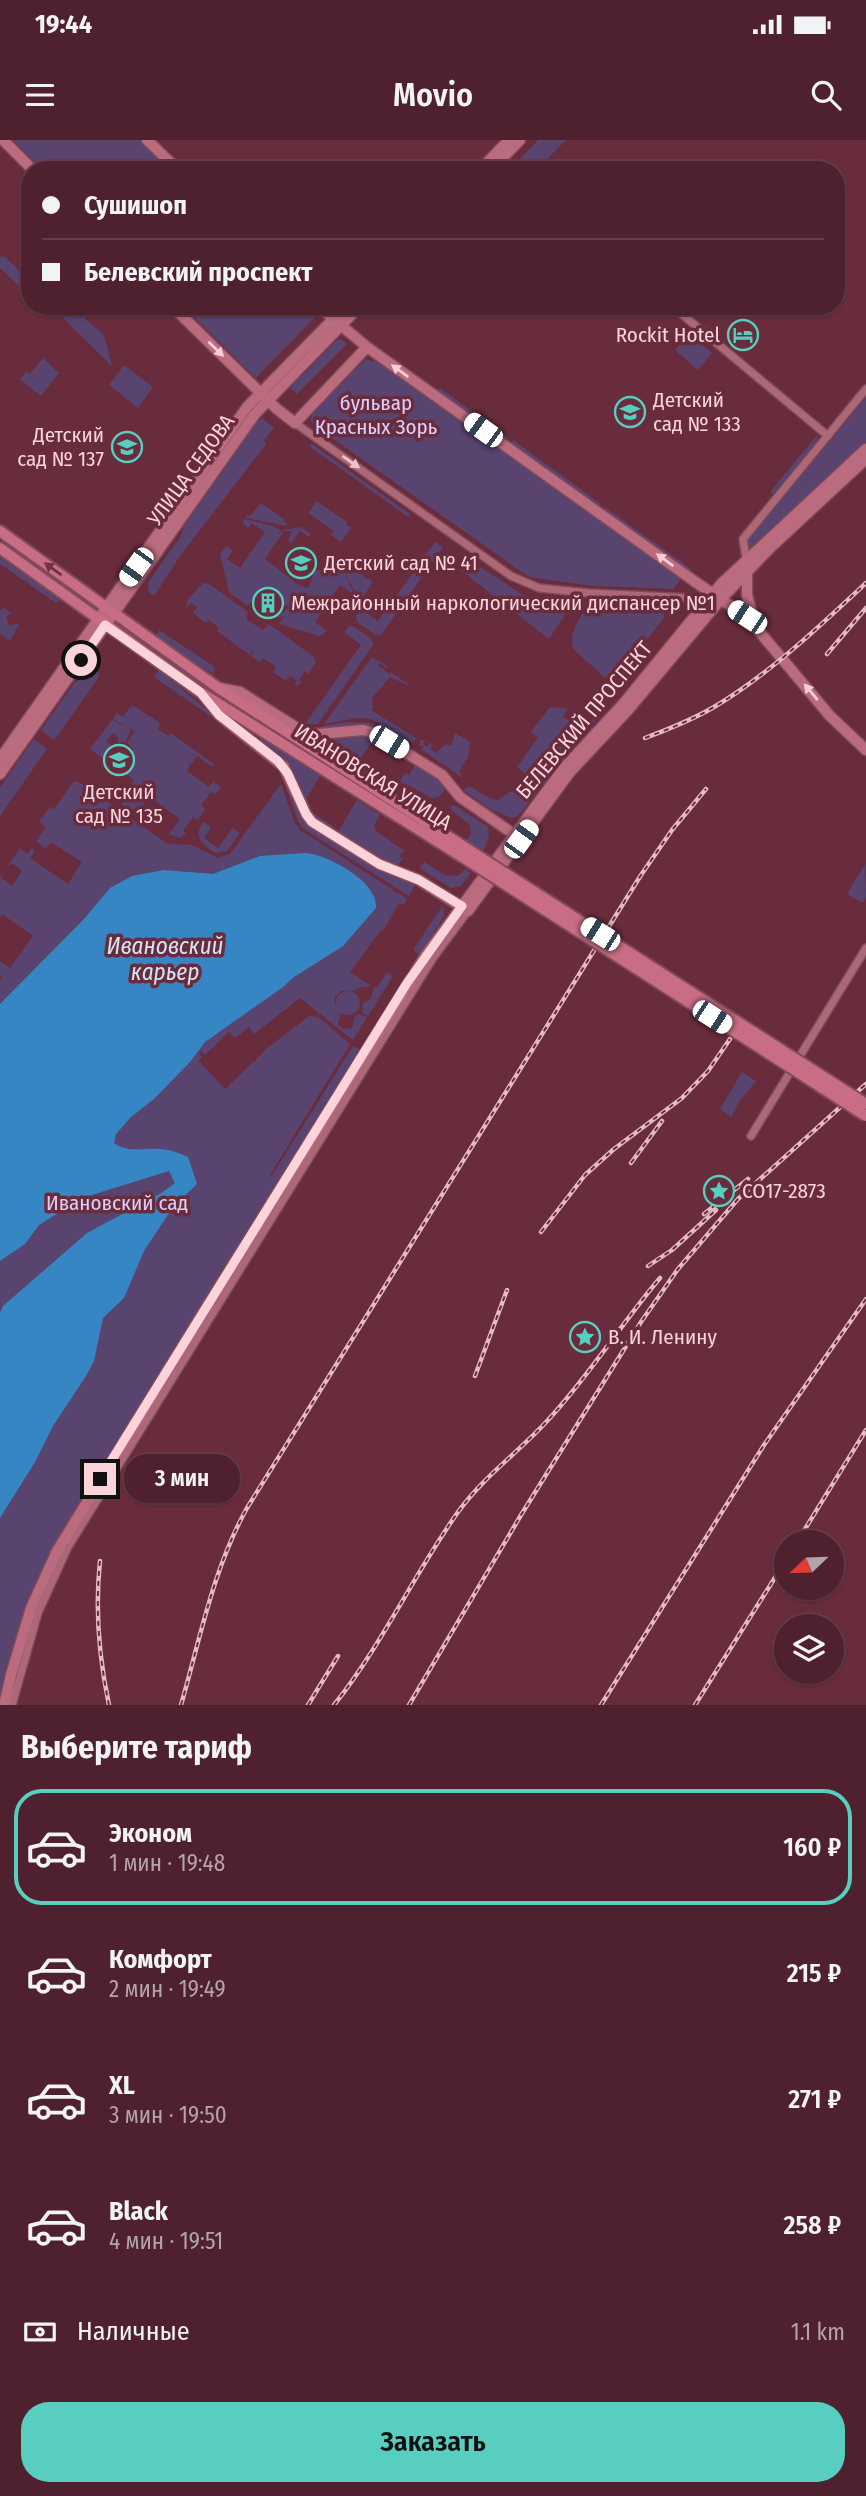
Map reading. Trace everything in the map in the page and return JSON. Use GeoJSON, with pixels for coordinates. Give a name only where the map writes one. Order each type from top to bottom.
{"type":"FeatureCollection","features":[{"type":"Feature","properties":{"kind":"main road","name":"ИВАНОВСКАЯ УЛИЦА"},"geometry":{"type":"LineString","coordinates":[[0,531],[218,687],[478,861]]}},
{"type":"Feature","properties":{"kind":"main road","name":"ИВАНОВСКАЯ УЛИЦА"},"geometry":{"type":"LineString","coordinates":[[0,548],[200,692],[527,892]]}},
{"type":"Feature","properties":{"kind":"main road"},"geometry":{"type":"LineString","coordinates":[[527,892],[866,1104]]}},
{"type":"Feature","properties":{"kind":"main road"},"geometry":{"type":"LineString","coordinates":[[527,892],[866,1116]]}},
{"type":"Feature","properties":{"kind":"street"},"geometry":{"type":"LineString","coordinates":[[3,140],[24,161]]}},
{"type":"Feature","properties":{"kind":"street"},"geometry":{"type":"LineString","coordinates":[[147,140],[169,161]]}},
{"type":"Feature","properties":{"kind":"street"},"geometry":{"type":"LineString","coordinates":[[499,161],[509,140]]}},
{"type":"Feature","properties":{"kind":"street"},"geometry":{"type":"LineString","coordinates":[[501,161],[520,140]]}},
{"type":"Feature","properties":{"kind":"street"},"geometry":{"type":"LineString","coordinates":[[181,315],[295,423],[511,576],[539,588],[589,593],[714,597]]}},
{"type":"Feature","properties":{"kind":"street"},"geometry":{"type":"LineString","coordinates":[[329,315],[367,347],[714,597],[747,617],[830,716],[866,750]]}},
{"type":"Feature","properties":{"kind":"street","name":"УЛИЦА СЕДОВА"},"geometry":{"type":"LineString","coordinates":[[337,322],[341,315]]}},
{"type":"Feature","properties":{"kind":"street","name":"УЛИЦА СЕДОВА"},"geometry":{"type":"LineString","coordinates":[[0,759],[109,611],[247,407],[264,396],[347,315]]}},
{"type":"Feature","properties":{"kind":"street"},"geometry":{"type":"LineString","coordinates":[[683,315],[828,436]]}},
{"type":"Feature","properties":{"kind":"street"},"geometry":{"type":"LineString","coordinates":[[295,423],[367,347]]}},
{"type":"Feature","properties":{"kind":"street"},"geometry":{"type":"LineString","coordinates":[[746,558],[743,539],[866,389]]}},
{"type":"Feature","properties":{"kind":"street","name":"БЕЛЕВСКИЙ ПРОСПЕКТ"},"geometry":{"type":"LineString","coordinates":[[4,1705],[31,1608],[57,1551],[407,983],[518,837],[564,769],[746,558],[866,449]]}},
{"type":"Feature","properties":{"kind":"street","name":"БЕЛЕВСКИЙ ПРОСПЕКТ"},"geometry":{"type":"LineString","coordinates":[[714,597],[747,571],[866,459]]}},
{"type":"Feature","properties":{"kind":"street"},"geometry":{"type":"LineString","coordinates":[[747,571],[747,595],[755,626]]}},
{"type":"Feature","properties":{"kind":"street","name":"УЛИЦА СЕДОВА"},"geometry":{"type":"LineString","coordinates":[[0,774],[101,622]]}},
{"type":"Feature","properties":{"kind":"street","name":"ИВАНОВСКАЯ УЛИЦА"},"geometry":{"type":"LineString","coordinates":[[218,687],[240,692],[305,733],[363,730],[374,733],[442,775],[460,797],[518,837]]}},
{"type":"Feature","properties":{"kind":"street","name":"ИВАНОВСКАЯ УЛИЦА"},"geometry":{"type":"LineString","coordinates":[[200,692],[219,715],[284,767],[312,822],[379,864],[419,880],[465,908]]}},
{"type":"Feature","properties":{"kind":"street"},"geometry":{"type":"LineString","coordinates":[[245,736],[244,728],[253,724]]}},
{"type":"Feature","properties":{"kind":"street","name":"БЕЛЕВСКИЙ ПРОСПЕКТ"},"geometry":{"type":"LineString","coordinates":[[12,1705],[37,1612],[68,1547],[465,908]]}},
{"type":"Feature","properties":{"kind":"street"},"geometry":{"type":"LineString","coordinates":[[751,1136],[866,948]]}},
{"type":"Feature","properties":{"kind":"green space"},"geometry":{"type":"Polygon","coordinates":[[[13,140],[140,140],[161,161],[34,161],[13,140]]]}},
{"type":"Feature","properties":{"kind":"green space"},"geometry":{"type":"Polygon","coordinates":[[[538,140],[566,140],[545,161],[518,161],[538,140]]]}},
{"type":"Feature","properties":{"kind":"green space"},"geometry":{"type":"Polygon","coordinates":[[[0,256],[5,257],[21,272],[21,288],[0,268],[0,256]]]}},
{"type":"Feature","properties":{"kind":"green space"},"geometry":{"type":"Polygon","coordinates":[[[60,315],[81,315],[104,335],[112,366],[60,315]]]}},
{"type":"Feature","properties":{"kind":"green space","name":"бульвар Красных Зорь"},"geometry":{"type":"Polygon","coordinates":[[[192,315],[315,315],[256,378],[192,315]]]}},
{"type":"Feature","properties":{"kind":"green space"},"geometry":{"type":"Polygon","coordinates":[[[689,334],[712,353],[698,370],[675,350],[689,334]]]}},
{"type":"Feature","properties":{"kind":"green space"},"geometry":{"type":"Polygon","coordinates":[[[341,339],[347,344],[297,394],[290,388],[336,341],[341,339]]]}},
{"type":"Feature","properties":{"kind":"green space"},"geometry":{"type":"Polygon","coordinates":[[[43,358],[59,373],[41,396],[20,379],[26,372],[30,374],[43,358]]]}},
{"type":"Feature","properties":{"kind":"green space","name":"бульвар Красных Зорь"},"geometry":{"type":"Polygon","coordinates":[[[366,359],[373,362],[375,360],[681,579],[673,589],[593,586],[529,577],[312,424],[313,411],[366,359]]]}},
{"type":"Feature","properties":{"kind":"green space"},"geometry":{"type":"Polygon","coordinates":[[[124,365],[153,387],[138,408],[109,385],[124,365]]]}},
{"type":"Feature","properties":{"kind":"green space"},"geometry":{"type":"Polygon","coordinates":[[[440,388],[509,438],[505,440],[438,392],[440,388]]]}},
{"type":"Feature","properties":{"kind":"green space"},"geometry":{"type":"Polygon","coordinates":[[[866,398],[866,442],[749,549],[747,541],[866,398]]]}},
{"type":"Feature","properties":{"kind":"green space"},"geometry":{"type":"Polygon","coordinates":[[[262,418],[274,428],[264,440],[266,444],[180,556],[154,596],[148,592],[149,581],[181,536],[183,527],[262,418]]]}},
{"type":"Feature","properties":{"kind":"green space"},"geometry":{"type":"Polygon","coordinates":[[[818,434],[815,444],[773,494],[770,492],[818,434]]]}},
{"type":"Feature","properties":{"kind":"green space"},"geometry":{"type":"Polygon","coordinates":[[[513,440],[601,504],[598,507],[510,444],[513,440]]]}},
{"type":"Feature","properties":{"kind":"green space"},"geometry":{"type":"Polygon","coordinates":[[[312,444],[410,514],[408,517],[309,446],[312,444]]]}},
{"type":"Feature","properties":{"kind":"green space"},"geometry":{"type":"Polygon","coordinates":[[[317,501],[347,522],[351,528],[341,542],[331,535],[334,531],[308,513],[317,501]]]}},
{"type":"Feature","properties":{"kind":"green space"},"geometry":{"type":"Polygon","coordinates":[[[261,503],[284,519],[286,526],[246,518],[261,503]]]}},
{"type":"Feature","properties":{"kind":"green space"},"geometry":{"type":"Polygon","coordinates":[[[605,507],[691,569],[689,572],[604,511],[605,507]]]}},
{"type":"Feature","properties":{"kind":"green space"},"geometry":{"type":"Polygon","coordinates":[[[244,519],[273,526],[280,530],[279,534],[283,530],[301,527],[311,534],[309,537],[300,531],[291,544],[288,541],[292,531],[284,531],[265,559],[300,586],[308,588],[313,575],[311,571],[323,570],[335,554],[339,561],[337,554],[367,579],[370,578],[372,583],[360,602],[344,570],[358,604],[355,608],[349,603],[354,595],[340,585],[315,622],[327,631],[320,636],[279,624],[284,616],[277,618],[289,607],[271,597],[263,588],[258,594],[261,597],[255,604],[254,598],[248,606],[229,592],[220,554],[226,546],[233,551],[227,559],[240,568],[265,532],[252,523],[248,528],[243,523],[244,519]]]}},
{"type":"Feature","properties":{"kind":"green space"},"geometry":{"type":"Polygon","coordinates":[[[435,542],[443,547],[381,635],[376,635],[357,622],[356,616],[367,600],[371,602],[365,612],[378,621],[435,542]]]}},
{"type":"Feature","properties":{"kind":"green space"},"geometry":{"type":"Polygon","coordinates":[[[0,557],[59,599],[56,603],[0,564],[0,557]]]}},
{"type":"Feature","properties":{"kind":"green space"},"geometry":{"type":"Polygon","coordinates":[[[468,559],[523,595],[572,604],[549,639],[459,569],[468,559]]]}},
{"type":"Feature","properties":{"kind":"green space"},"geometry":{"type":"Polygon","coordinates":[[[203,583],[209,584],[248,612],[246,619],[263,630],[269,624],[314,657],[316,662],[308,674],[305,671],[299,680],[302,683],[294,686],[297,681],[290,676],[286,681],[273,672],[276,667],[263,658],[259,662],[251,656],[255,649],[250,655],[217,631],[219,628],[209,620],[206,623],[193,613],[197,607],[191,603],[186,608],[188,599],[203,583]]]}},
{"type":"Feature","properties":{"kind":"green space"},"geometry":{"type":"Polygon","coordinates":[[[589,607],[659,610],[664,614],[664,618],[618,675],[608,680],[574,650],[572,644],[575,627],[589,607]]]}},
{"type":"Feature","properties":{"kind":"green space"},"geometry":{"type":"Polygon","coordinates":[[[5,608],[11,613],[6,616],[9,626],[19,623],[10,641],[0,634],[0,610],[5,608]]]}},
{"type":"Feature","properties":{"kind":"green space"},"geometry":{"type":"Polygon","coordinates":[[[349,626],[372,639],[373,645],[318,724],[305,724],[361,645],[344,632],[349,626]]]}},
{"type":"Feature","properties":{"kind":"green space"},"geometry":{"type":"Polygon","coordinates":[[[159,630],[215,667],[214,674],[156,637],[159,630]]]}},
{"type":"Feature","properties":{"kind":"green space"},"geometry":{"type":"Polygon","coordinates":[[[372,657],[389,667],[386,668],[380,663],[378,665],[389,674],[391,672],[412,687],[390,677],[372,698],[371,710],[416,738],[413,743],[371,719],[358,718],[324,724],[372,657]]]}},
{"type":"Feature","properties":{"kind":"green space"},"geometry":{"type":"Polygon","coordinates":[[[159,670],[231,730],[154,677],[159,670]]]}},
{"type":"Feature","properties":{"kind":"green space"},"geometry":{"type":"Polygon","coordinates":[[[98,671],[99,677],[54,740],[41,730],[75,682],[98,671]]]}},
{"type":"Feature","properties":{"kind":"green space"},"geometry":{"type":"Polygon","coordinates":[[[132,705],[160,723],[158,729],[168,736],[171,733],[215,765],[211,766],[197,756],[191,764],[186,761],[190,765],[187,771],[209,787],[216,778],[214,782],[221,787],[216,794],[211,792],[201,805],[205,809],[198,820],[193,817],[183,831],[186,834],[180,838],[169,834],[180,819],[152,799],[149,798],[136,813],[122,805],[123,797],[134,781],[119,767],[134,749],[127,743],[135,731],[113,719],[116,713],[123,717],[131,706],[132,713],[132,705]]]}},
{"type":"Feature","properties":{"kind":"green space"},"geometry":{"type":"Polygon","coordinates":[[[549,708],[567,709],[563,717],[584,728],[598,714],[599,716],[518,816],[511,818],[494,810],[501,816],[463,790],[469,786],[489,798],[498,800],[514,789],[519,793],[530,778],[517,767],[538,737],[531,732],[549,708]]]}},
{"type":"Feature","properties":{"kind":"green space"},"geometry":{"type":"Polygon","coordinates":[[[112,720],[131,729],[126,742],[118,742],[118,737],[113,733],[106,742],[114,747],[117,742],[115,749],[124,755],[117,765],[111,761],[109,763],[90,749],[112,720]]]}},
{"type":"Feature","properties":{"kind":"green space"},"geometry":{"type":"Polygon","coordinates":[[[347,722],[373,723],[412,748],[409,750],[366,725],[326,729],[323,726],[347,722]]]}},
{"type":"Feature","properties":{"kind":"green space"},"geometry":{"type":"Polygon","coordinates":[[[455,733],[470,742],[468,757],[459,771],[463,778],[419,745],[421,740],[425,740],[423,744],[427,747],[430,742],[430,749],[436,753],[445,744],[451,746],[455,733]]]}},
{"type":"Feature","properties":{"kind":"green space"},"geometry":{"type":"Polygon","coordinates":[[[363,734],[374,738],[356,766],[394,790],[405,773],[409,775],[415,765],[408,759],[438,777],[445,785],[445,790],[439,797],[432,798],[404,783],[393,794],[302,736],[363,734]]]}},
{"type":"Feature","properties":{"kind":"green space"},"geometry":{"type":"Polygon","coordinates":[[[262,738],[320,776],[306,796],[313,813],[333,826],[331,828],[314,817],[288,766],[258,741],[262,738]]]}},
{"type":"Feature","properties":{"kind":"green space"},"geometry":{"type":"Polygon","coordinates":[[[34,739],[47,749],[0,816],[0,787],[34,739]]]}},
{"type":"Feature","properties":{"kind":"green space","name":"Ивановский сад"},"geometry":{"type":"Polygon","coordinates":[[[74,781],[168,844],[192,845],[218,858],[230,854],[281,784],[300,830],[407,899],[404,905],[399,903],[383,931],[381,930],[350,972],[371,986],[354,991],[341,991],[335,997],[335,1004],[341,1013],[338,1023],[342,1029],[352,1028],[358,1014],[367,1017],[353,1040],[300,998],[254,1034],[249,1027],[235,1038],[229,1032],[205,1055],[201,1051],[199,1053],[202,1057],[199,1061],[225,1089],[251,1061],[253,1063],[266,1049],[309,1016],[318,1017],[350,1044],[271,1177],[353,1046],[360,1050],[55,1544],[23,1613],[0,1695],[0,961],[10,968],[33,936],[2,914],[0,917],[0,877],[3,873],[1,878],[12,886],[22,871],[12,863],[8,866],[20,848],[27,854],[32,848],[35,851],[30,858],[68,884],[82,862],[51,842],[46,849],[36,841],[46,827],[39,822],[50,807],[54,809],[74,781]]]}},
{"type":"Feature","properties":{"kind":"green space"},"geometry":{"type":"Polygon","coordinates":[[[284,782],[287,783],[306,822],[374,866],[415,885],[409,896],[302,828],[284,782]]]}},
{"type":"Feature","properties":{"kind":"green space"},"geometry":{"type":"Polygon","coordinates":[[[357,800],[380,815],[374,826],[376,831],[405,851],[402,852],[398,866],[391,866],[337,834],[357,800]]]}},
{"type":"Feature","properties":{"kind":"green space"},"geometry":{"type":"Polygon","coordinates":[[[454,805],[488,827],[489,837],[483,852],[466,841],[471,833],[470,825],[451,810],[450,807],[454,805]]]}},
{"type":"Feature","properties":{"kind":"green space"},"geometry":{"type":"Polygon","coordinates":[[[203,822],[211,827],[204,838],[218,848],[233,828],[240,833],[227,851],[216,853],[207,847],[199,836],[203,822]]]}},
{"type":"Feature","properties":{"kind":"green space"},"geometry":{"type":"Polygon","coordinates":[[[424,862],[445,875],[458,876],[465,869],[471,873],[461,886],[451,888],[419,868],[424,862]]]}},
{"type":"Feature","properties":{"kind":"green space"},"geometry":{"type":"Polygon","coordinates":[[[865,864],[866,897],[862,903],[847,894],[865,864]]]}},
{"type":"Feature","properties":{"kind":"green space"},"geometry":{"type":"Polygon","coordinates":[[[443,905],[444,916],[420,955],[413,950],[443,905]]]}},
{"type":"Feature","properties":{"kind":"green space"},"geometry":{"type":"Polygon","coordinates":[[[387,972],[393,976],[368,1016],[362,1012],[363,1004],[371,998],[374,987],[377,988],[387,972]]]}},
{"type":"Feature","properties":{"kind":"green space"},"geometry":{"type":"Polygon","coordinates":[[[348,991],[356,995],[360,1003],[356,1011],[348,1015],[340,1011],[336,1003],[340,995],[348,991]]]}},
{"type":"Feature","properties":{"kind":"green space"},"geometry":{"type":"Polygon","coordinates":[[[742,1072],[756,1081],[731,1117],[720,1109],[742,1072]]]}},
{"type":"Feature","properties":{"kind":"water","name":"Ивановский карьер"},"geometry":{"type":"Polygon","coordinates":[[[305,853],[326,858],[361,879],[375,898],[376,908],[343,946],[294,977],[205,1042],[190,1062],[116,1134],[114,1143],[125,1148],[166,1150],[188,1157],[197,1184],[173,1207],[144,1251],[124,1298],[103,1318],[94,1361],[0,1518],[0,1313],[3,1306],[87,1233],[160,1194],[175,1183],[169,1171],[82,1198],[39,1225],[25,1244],[0,1261],[0,1004],[85,918],[110,888],[132,876],[164,870],[213,874],[260,856],[305,853]]]}},
{"type":"Feature","properties":{"kind":"railway"},"geometry":{"type":"LineString","coordinates":[[645,738],[714,707],[754,680],[866,583]]}},
{"type":"Feature","properties":{"kind":"railway"},"geometry":{"type":"LineString","coordinates":[[827,654],[866,608]]}},
{"type":"Feature","properties":{"kind":"railway"},"geometry":{"type":"LineString","coordinates":[[181,1705],[216,1580],[247,1508],[641,875],[672,830],[706,789]]}},
{"type":"Feature","properties":{"kind":"railway"},"geometry":{"type":"LineString","coordinates":[[541,1232],[585,1175],[614,1149],[682,1098],[708,1071],[730,1039]]}},
{"type":"Feature","properties":{"kind":"railway"},"geometry":{"type":"LineString","coordinates":[[409,1705],[521,1515],[641,1322],[678,1269],[738,1199],[866,1084]]}},
{"type":"Feature","properties":{"kind":"railway"},"geometry":{"type":"LineString","coordinates":[[631,1163],[662,1121]]}},
{"type":"Feature","properties":{"kind":"railway"},"geometry":{"type":"LineString","coordinates":[[704,1214],[748,1179]]}},
{"type":"Feature","properties":{"kind":"railway"},"geometry":{"type":"LineString","coordinates":[[648,1266],[672,1250],[716,1210]]}},
{"type":"Feature","properties":{"kind":"railway"},"geometry":{"type":"LineString","coordinates":[[334,1705],[367,1658],[458,1512],[479,1487],[537,1432],[563,1403],[660,1278]]}},
{"type":"Feature","properties":{"kind":"railway"},"geometry":{"type":"LineString","coordinates":[[475,1376],[507,1290]]}},
{"type":"Feature","properties":{"kind":"railway"},"geometry":{"type":"LineString","coordinates":[[601,1705],[764,1445],[866,1299]]}},
{"type":"Feature","properties":{"kind":"railway"},"geometry":{"type":"LineString","coordinates":[[804,1530],[866,1430]]}},
{"type":"Feature","properties":{"kind":"railway"},"geometry":{"type":"LineString","coordinates":[[100,1561],[99,1633],[109,1705]]}},
{"type":"Feature","properties":{"kind":"railway"},"geometry":{"type":"LineString","coordinates":[[695,1705],[774,1579]]}},
{"type":"Feature","properties":{"kind":"railway"},"geometry":{"type":"LineString","coordinates":[[308,1705],[338,1656]]}},
{"type":"Feature","properties":{"kind":"place","name":"Rockit Hotel"},"geometry":{"type":"Point","coordinates":[743,335]}},
{"type":"Feature","properties":{"kind":"place","name":"Детский сад № 133"},"geometry":{"type":"Point","coordinates":[630,412]}},
{"type":"Feature","properties":{"kind":"place","name":"Детский сад № 137"},"geometry":{"type":"Point","coordinates":[127,447]}},
{"type":"Feature","properties":{"kind":"place","name":"Детский сад № 41"},"geometry":{"type":"Point","coordinates":[301,563]}},
{"type":"Feature","properties":{"kind":"place","name":"Межрайонный наркологический диспансер №1"},"geometry":{"type":"Point","coordinates":[268,603]}},
{"type":"Feature","properties":{"kind":"place","name":"Детский сад № 135"},"geometry":{"type":"Point","coordinates":[119,760]}},
{"type":"Feature","properties":{"kind":"place","name":"СО17-2873"},"geometry":{"type":"Point","coordinates":[719,1191]}},
{"type":"Feature","properties":{"kind":"place","name":"В. И. Ленину"},"geometry":{"type":"Point","coordinates":[585,1337]}},
{"type":"Feature","properties":{"kind":"route"},"geometry":{"type":"LineString","coordinates":[[81,660],[105,625],[200,692],[219,715],[278,761],[288,774],[312,822],[379,864],[419,880],[462,906],[407,983],[100,1479]]}}]}
